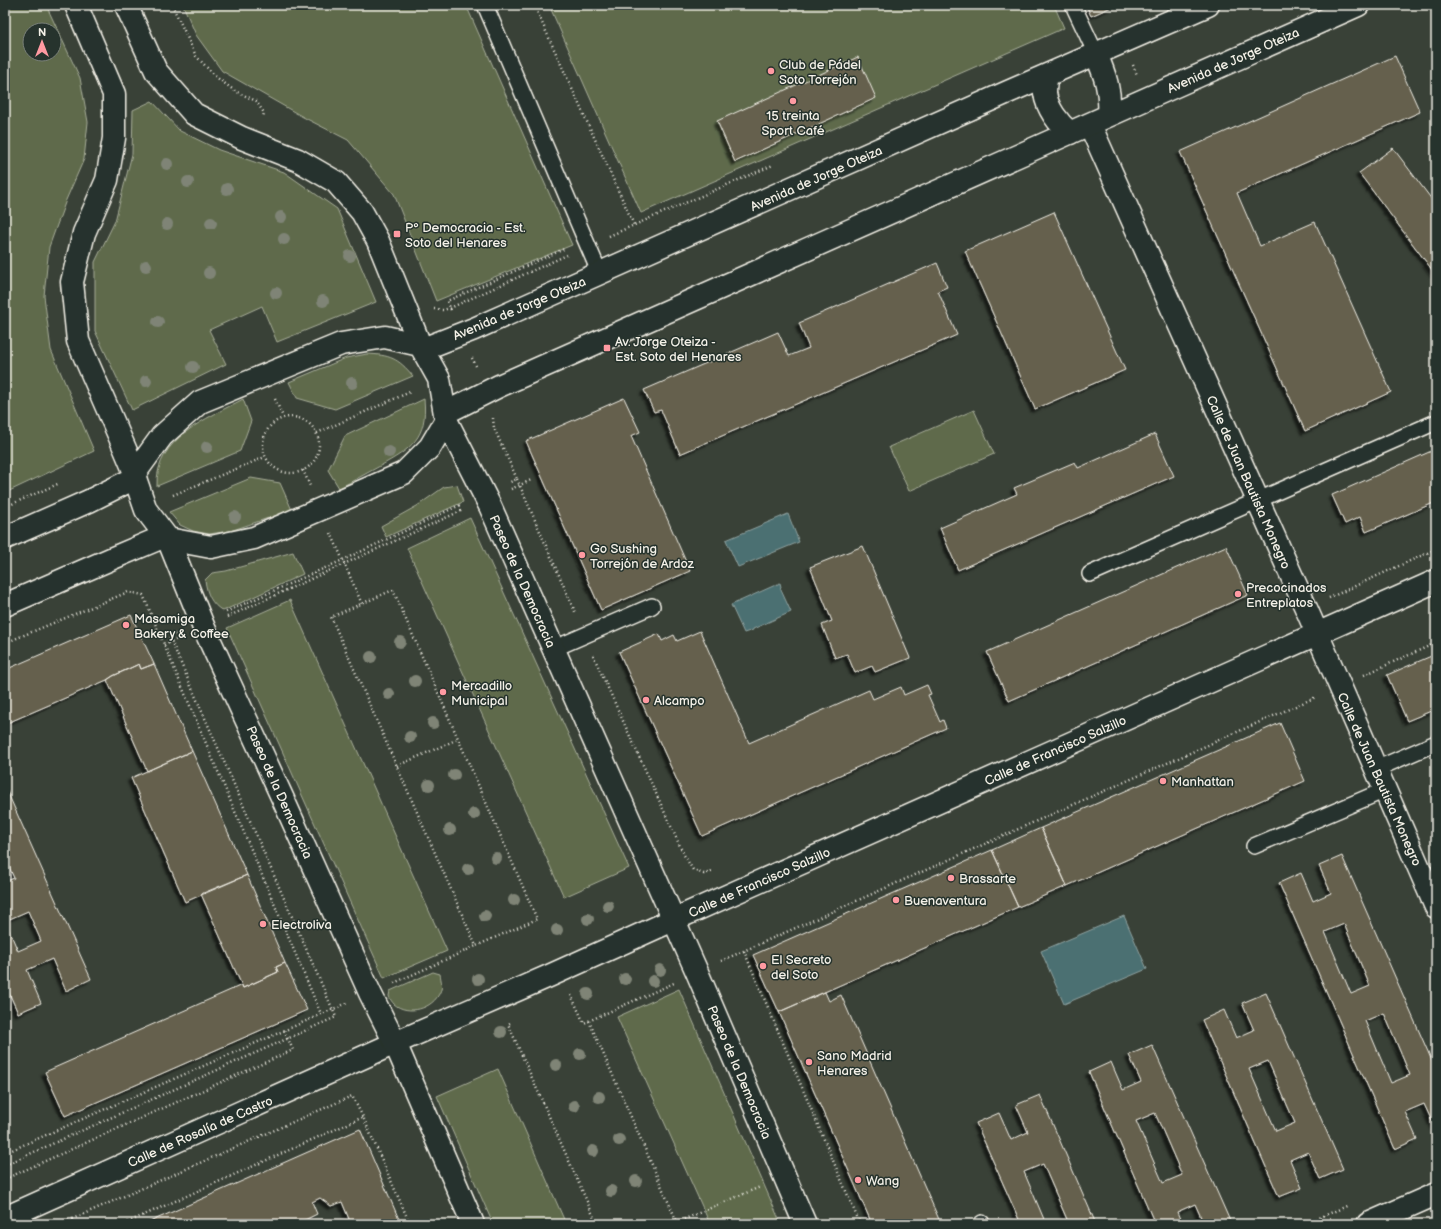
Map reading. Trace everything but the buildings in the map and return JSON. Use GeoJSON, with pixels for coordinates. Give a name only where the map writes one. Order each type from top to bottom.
{"type":"FeatureCollection","features":[{"type":"Feature","properties":{"kind":"street","name":"Paseo de la Democracia"},"geometry":{"type":"LineString","coordinates":[[76,5],[114,94],[114,138],[108,180],[84,233],[72,282],[78,341],[135,476],[146,510],[167,538],[203,625],[370,993],[395,1043],[473,1224]]}},
{"type":"Feature","properties":{"kind":"street","name":"Paseo de la Democracia"},"geometry":{"type":"LineString","coordinates":[[126,5],[156,71],[194,114],[242,138],[298,160],[336,182],[362,212],[378,241],[421,347],[439,379],[445,417],[484,497],[674,920],[805,1224]]}},
{"type":"Feature","properties":{"kind":"street","name":"Avenida de Jorge Oteiza"},"geometry":{"type":"LineString","coordinates":[[421,347],[474,329],[1001,95],[1208,5]]}},
{"type":"Feature","properties":{"kind":"street","name":"Avenida de Jorge Oteiza"},"geometry":{"type":"LineString","coordinates":[[1100,120],[1358,5]]}},
{"type":"Feature","properties":{"kind":"street"},"geometry":{"type":"LineString","coordinates":[[5,605],[113,558],[167,538],[211,548],[254,538],[404,473],[430,447],[445,417],[486,391],[1100,120],[1109,92],[1107,80],[1096,54]]}},
{"type":"Feature","properties":{"kind":"street"},"geometry":{"type":"LineString","coordinates":[[1046,76],[1045,93],[1052,111],[1058,123],[1070,133]]}},
{"type":"Feature","properties":{"kind":"street","name":"Calle de Juan Bautista Monegro"},"geometry":{"type":"LineString","coordinates":[[1100,120],[1257,500],[1306,608],[1385,790],[1431,882],[1436,907]]}},
{"type":"Feature","properties":{"kind":"street"},"geometry":{"type":"LineString","coordinates":[[5,538],[89,501],[135,476],[162,436],[200,402],[341,344],[385,337],[421,347]]}},
{"type":"Feature","properties":{"kind":"street","name":"Calle de Francisco Salzillo"},"geometry":{"type":"LineString","coordinates":[[674,920],[1436,580]]}},
{"type":"Feature","properties":{"kind":"street"},"geometry":{"type":"LineString","coordinates":[[395,1043],[674,920]]}},
{"type":"Feature","properties":{"kind":"street","name":"Calle de Rosalía de Castro"},"geometry":{"type":"LineString","coordinates":[[5,1218],[395,1043]]}},
{"type":"Feature","properties":{"kind":"street"},"geometry":{"type":"LineString","coordinates":[[1368,1224],[1436,1194]]}},
{"type":"Feature","properties":{"kind":"lane"},"geometry":{"type":"LineString","coordinates":[[485,5],[600,274]]}},
{"type":"Feature","properties":{"kind":"lane"},"geometry":{"type":"LineString","coordinates":[[1073,5],[1096,54]]}},
{"type":"Feature","properties":{"kind":"lane"},"geometry":{"type":"LineString","coordinates":[[1090,574],[1436,422]]}},
{"type":"Feature","properties":{"kind":"lane"},"geometry":{"type":"LineString","coordinates":[[553,649],[652,606]]}},
{"type":"Feature","properties":{"kind":"lane"},"geometry":{"type":"LineString","coordinates":[[1376,768],[1436,743]]}},
{"type":"Feature","properties":{"kind":"lane"},"geometry":{"type":"LineString","coordinates":[[1254,846],[1385,790]]}},
{"type":"Feature","properties":{"kind":"path"},"geometry":{"type":"LineString","coordinates":[[172,5],[196,56],[216,78],[235,91],[256,101],[264,113],[262,118]]}},
{"type":"Feature","properties":{"kind":"path"},"geometry":{"type":"LineString","coordinates":[[534,5],[634,226]]}},
{"type":"Feature","properties":{"kind":"path"},"geometry":{"type":"LineString","coordinates":[[1123,42],[1148,98]]}},
{"type":"Feature","properties":{"kind":"path"},"geometry":{"type":"LineString","coordinates":[[586,239],[447,301],[493,408],[494,428],[684,855],[693,870],[704,874],[715,871]]}},
{"type":"Feature","properties":{"kind":"path"},"geometry":{"type":"LineString","coordinates":[[317,433],[410,392]]}},
{"type":"Feature","properties":{"kind":"path"},"geometry":{"type":"LineString","coordinates":[[282,417],[298,417],[310,424],[317,433],[320,446],[314,462],[303,470],[288,473],[275,468],[265,457],[263,443],[268,427],[282,417]]}},
{"type":"Feature","properties":{"kind":"path"},"geometry":{"type":"LineString","coordinates":[[173,495],[265,457]]}},
{"type":"Feature","properties":{"kind":"path"},"geometry":{"type":"LineString","coordinates":[[303,470],[362,604]]}},
{"type":"Feature","properties":{"kind":"path"},"geometry":{"type":"LineString","coordinates":[[5,1165],[288,1039],[336,1016],[169,636],[203,625],[345,564],[484,497],[517,479]]}},
{"type":"Feature","properties":{"kind":"path"},"geometry":{"type":"LineString","coordinates":[[164,645],[203,625],[343,560],[484,497],[531,480]]}},
{"type":"Feature","properties":{"kind":"path"},"geometry":{"type":"LineString","coordinates":[[5,507],[63,482]]}},
{"type":"Feature","properties":{"kind":"path"},"geometry":{"type":"LineString","coordinates":[[1306,608],[1436,549]]}},
{"type":"Feature","properties":{"kind":"path"},"geometry":{"type":"LineString","coordinates":[[5,1153],[370,993],[537,919],[393,590],[331,617],[476,946]]}},
{"type":"Feature","properties":{"kind":"path"},"geometry":{"type":"LineString","coordinates":[[5,643],[128,592],[143,595],[321,1014]]}},
{"type":"Feature","properties":{"kind":"path"},"geometry":{"type":"LineString","coordinates":[[566,997],[571,995],[584,1023],[589,1021],[1436,643]]}},
{"type":"Feature","properties":{"kind":"path"},"geometry":{"type":"LineString","coordinates":[[397,766],[458,739]]}},
{"type":"Feature","properties":{"kind":"path"},"geometry":{"type":"LineString","coordinates":[[744,951],[860,1224]]}},
{"type":"Feature","properties":{"kind":"path"},"geometry":{"type":"LineString","coordinates":[[514,1021],[508,1024],[597,1224]]}},
{"type":"Feature","properties":{"kind":"path"},"geometry":{"type":"LineString","coordinates":[[589,1021],[678,1223]]}},
{"type":"Feature","properties":{"kind":"path"},"geometry":{"type":"LineString","coordinates":[[5,1179],[293,1050],[284,1030]]}},
{"type":"Feature","properties":{"kind":"path"},"geometry":{"type":"LineString","coordinates":[[61,1224],[352,1096],[363,1117],[410,1224]]}},
{"type":"Feature","properties":{"kind":"path"},"geometry":{"type":"LineString","coordinates":[[124,1224],[363,1117]]}},
{"type":"Feature","properties":{"kind":"path"},"geometry":{"type":"LineString","coordinates":[[673,1224],[764,1186]]}},
{"type":"Feature","properties":{"kind":"green space"},"geometry":{"type":"Polygon","coordinates":[[[5,5],[46,5],[54,22],[22,22],[22,62],[62,62],[62,39],[80,78],[88,122],[84,159],[66,200],[49,247],[44,296],[51,350],[94,451],[5,493],[5,5]]]}},
{"type":"Feature","properties":{"kind":"green space"},"geometry":{"type":"Polygon","coordinates":[[[183,5],[466,5],[572,245],[436,301],[394,194],[348,140],[303,117],[222,71],[196,35],[183,5]]]}},
{"type":"Feature","properties":{"kind":"green space","name":"Club de Pádel Soto Torrejón"},"geometry":{"type":"Polygon","coordinates":[[[549,5],[1054,5],[1064,28],[641,213],[549,5]]]}},
{"type":"Feature","properties":{"kind":"green space"},"geometry":{"type":"Polygon","coordinates":[[[152,101],[180,131],[219,150],[284,172],[337,209],[376,302],[277,342],[262,306],[209,330],[226,364],[132,410],[95,331],[95,262],[115,221],[132,154],[133,110],[152,101]]]}},
{"type":"Feature","properties":{"kind":"green space"},"geometry":{"type":"Polygon","coordinates":[[[367,354],[382,355],[398,361],[413,376],[335,409],[297,398],[289,382],[346,358],[367,354]]]}},
{"type":"Feature","properties":{"kind":"green space"},"geometry":{"type":"Polygon","coordinates":[[[243,399],[251,421],[240,451],[157,486],[159,469],[165,455],[174,443],[199,423],[243,399]]]}},
{"type":"Feature","properties":{"kind":"green space"},"geometry":{"type":"Polygon","coordinates":[[[424,399],[425,412],[423,424],[420,433],[409,448],[391,460],[339,488],[328,470],[345,436],[424,399]]]}},
{"type":"Feature","properties":{"kind":"green space"},"geometry":{"type":"Polygon","coordinates":[[[974,410],[994,454],[909,491],[889,447],[974,410]]]}},
{"type":"Feature","properties":{"kind":"green space"},"geometry":{"type":"Polygon","coordinates":[[[251,478],[280,483],[292,510],[230,531],[209,534],[193,531],[180,525],[169,512],[251,478]]]}},
{"type":"Feature","properties":{"kind":"green space"},"geometry":{"type":"Polygon","coordinates":[[[457,485],[463,502],[386,537],[381,526],[417,506],[444,487],[457,485]]]}},
{"type":"Feature","properties":{"kind":"green space"},"geometry":{"type":"Polygon","coordinates":[[[470,518],[629,868],[564,897],[407,548],[470,518]]]}},
{"type":"Feature","properties":{"kind":"green space"},"geometry":{"type":"Polygon","coordinates":[[[293,552],[303,574],[223,611],[215,605],[210,598],[205,580],[212,573],[226,571],[293,552]]]}},
{"type":"Feature","properties":{"kind":"green space"},"geometry":{"type":"Polygon","coordinates":[[[290,600],[447,951],[384,978],[227,628],[290,600]]]}},
{"type":"Feature","properties":{"kind":"green space"},"geometry":{"type":"Polygon","coordinates":[[[433,972],[440,974],[442,986],[437,998],[432,1003],[420,1009],[413,1010],[406,1010],[394,1004],[389,996],[390,991],[433,972]]]}},
{"type":"Feature","properties":{"kind":"green space"},"geometry":{"type":"Polygon","coordinates":[[[679,989],[781,1224],[710,1224],[617,1017],[679,989]]]}},
{"type":"Feature","properties":{"kind":"green space"},"geometry":{"type":"Polygon","coordinates":[[[498,1069],[566,1224],[493,1224],[437,1096],[498,1069]]]}},
{"type":"Feature","properties":{"kind":"water"},"geometry":{"type":"Polygon","coordinates":[[[788,514],[799,542],[738,567],[726,540],[788,514]]]}},
{"type":"Feature","properties":{"kind":"water"},"geometry":{"type":"Polygon","coordinates":[[[780,583],[780,588],[791,612],[744,633],[731,605],[780,583]]]}},
{"type":"Feature","properties":{"kind":"water"},"geometry":{"type":"Polygon","coordinates":[[[1124,916],[1147,969],[1064,1004],[1041,951],[1124,916]]]}},
{"type":"Feature","properties":{"kind":"place","name":"Club de Pádel Soto Torrejón"},"geometry":{"type":"Point","coordinates":[771,71]}},
{"type":"Feature","properties":{"kind":"place","name":"15 treinta Sport Café"},"geometry":{"type":"Point","coordinates":[793,101]}},
{"type":"Feature","properties":{"kind":"place","name":"Pº Democracia - Est. Soto del Henares"},"geometry":{"type":"Point","coordinates":[397,234]}},
{"type":"Feature","properties":{"kind":"place","name":"Av. Jorge Oteiza - Est. Soto del Henares"},"geometry":{"type":"Point","coordinates":[607,348]}},
{"type":"Feature","properties":{"kind":"place","name":"Go Sushing Torrejón de Ardoz"},"geometry":{"type":"Point","coordinates":[582,555]}},
{"type":"Feature","properties":{"kind":"place","name":"Precocinados Entreplatos"},"geometry":{"type":"Point","coordinates":[1238,594]}},
{"type":"Feature","properties":{"kind":"place","name":"Masamiga Bakery & Coffee"},"geometry":{"type":"Point","coordinates":[126,625]}},
{"type":"Feature","properties":{"kind":"place","name":"Mercadillo Municipal"},"geometry":{"type":"Point","coordinates":[443,692]}},
{"type":"Feature","properties":{"kind":"place","name":"Alcampo"},"geometry":{"type":"Point","coordinates":[646,700]}},
{"type":"Feature","properties":{"kind":"place","name":"Manhattan"},"geometry":{"type":"Point","coordinates":[1163,781]}},
{"type":"Feature","properties":{"kind":"place","name":"Brassarte"},"geometry":{"type":"Point","coordinates":[951,878]}},
{"type":"Feature","properties":{"kind":"place","name":"Buenaventura"},"geometry":{"type":"Point","coordinates":[896,900]}},
{"type":"Feature","properties":{"kind":"place","name":"Electroliva"},"geometry":{"type":"Point","coordinates":[263,924]}},
{"type":"Feature","properties":{"kind":"place","name":"El Secreto del Soto"},"geometry":{"type":"Point","coordinates":[763,966]}},
{"type":"Feature","properties":{"kind":"place","name":"Sano Madrid Henares"},"geometry":{"type":"Point","coordinates":[809,1062]}},
{"type":"Feature","properties":{"kind":"place","name":"Wang"},"geometry":{"type":"Point","coordinates":[858,1180]}}]}
